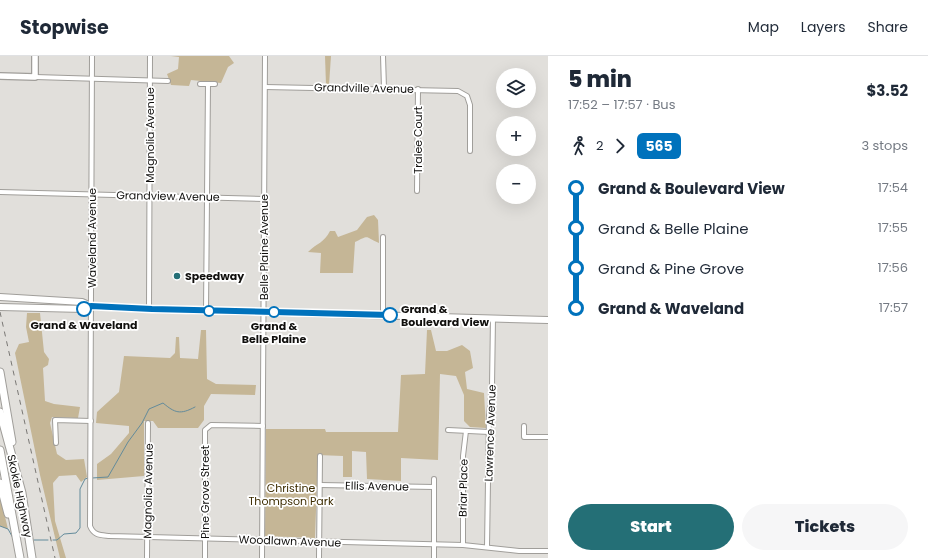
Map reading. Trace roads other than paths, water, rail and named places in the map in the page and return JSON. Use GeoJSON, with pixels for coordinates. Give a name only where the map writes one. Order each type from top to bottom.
{"type":"FeatureCollection","features":[{"type":"Feature","properties":{"kind":"highway"},"geometry":{"type":"LineString","coordinates":[[0,372],[22,493]]}},
{"type":"Feature","properties":{"kind":"highway","name":"Skokie Highway"},"geometry":{"type":"LineString","coordinates":[[0,412],[22,493],[32,558]]}},
{"type":"Feature","properties":{"kind":"highway","name":"Skokie Highway"},"geometry":{"type":"LineString","coordinates":[[0,450],[19,558]]}},
{"type":"Feature","properties":{"kind":"highway"},"geometry":{"type":"LineString","coordinates":[[0,483],[19,558]]}},
{"type":"Feature","properties":{"kind":"highway"},"geometry":{"type":"LineString","coordinates":[[26,514],[35,558]]}},
{"type":"Feature","properties":{"kind":"main road"},"geometry":{"type":"LineString","coordinates":[[0,297],[82,302],[91,306],[148,309],[548,320]]}},
{"type":"Feature","properties":{"kind":"main road"},"geometry":{"type":"LineString","coordinates":[[0,307],[84,309],[91,306]]}},
{"type":"Feature","properties":{"kind":"street"},"geometry":{"type":"LineString","coordinates":[[35,56],[35,77]]}},
{"type":"Feature","properties":{"kind":"street","name":"Waveland Avenue"},"geometry":{"type":"LineString","coordinates":[[92,56],[90,526],[94,532]]}},
{"type":"Feature","properties":{"kind":"street","name":"Magnolia Avenue"},"geometry":{"type":"LineString","coordinates":[[148,309],[150,56]]}},
{"type":"Feature","properties":{"kind":"street","name":"Belle Plaine Avenue"},"geometry":{"type":"LineString","coordinates":[[262,558],[265,56]]}},
{"type":"Feature","properties":{"kind":"street"},"geometry":{"type":"LineString","coordinates":[[383,56],[384,88]]}},
{"type":"Feature","properties":{"kind":"street"},"geometry":{"type":"LineString","coordinates":[[0,76],[92,80],[168,81]]}},
{"type":"Feature","properties":{"kind":"street"},"geometry":{"type":"LineString","coordinates":[[200,84],[215,84]]}},
{"type":"Feature","properties":{"kind":"street"},"geometry":{"type":"LineString","coordinates":[[206,311],[208,84]]}},
{"type":"Feature","properties":{"kind":"street","name":"Grandville Avenue"},"geometry":{"type":"LineString","coordinates":[[265,87],[456,90],[466,96],[470,105],[470,151]]}},
{"type":"Feature","properties":{"kind":"street","name":"Tralee Court"},"geometry":{"type":"LineString","coordinates":[[417,191],[418,89]]}},
{"type":"Feature","properties":{"kind":"street","name":"Grandview Avenue"},"geometry":{"type":"LineString","coordinates":[[0,192],[264,198]]}},
{"type":"Feature","properties":{"kind":"street"},"geometry":{"type":"LineString","coordinates":[[383,315],[384,237]]}},
{"type":"Feature","properties":{"kind":"street","name":"Lawrence Avenue"},"geometry":{"type":"LineString","coordinates":[[487,547],[489,404],[492,386],[493,318]]}},
{"type":"Feature","properties":{"kind":"street"},"geometry":{"type":"LineString","coordinates":[[56,443],[55,420],[91,420]]}},
{"type":"Feature","properties":{"kind":"street","name":"Magnolia Avenue"},"geometry":{"type":"LineString","coordinates":[[147,558],[148,423]]}},
{"type":"Feature","properties":{"kind":"street","name":"Pine Grove Street"},"geometry":{"type":"LineString","coordinates":[[205,558],[206,430],[208,426],[262,426]]}},
{"type":"Feature","properties":{"kind":"street"},"geometry":{"type":"LineString","coordinates":[[524,426],[524,437],[548,437]]}},
{"type":"Feature","properties":{"kind":"street"},"geometry":{"type":"LineString","coordinates":[[448,430],[489,432]]}},
{"type":"Feature","properties":{"kind":"street","name":"Briar Place"},"geometry":{"type":"LineString","coordinates":[[463,545],[464,456],[466,431]]}},
{"type":"Feature","properties":{"kind":"street"},"geometry":{"type":"LineString","coordinates":[[319,558],[320,456]]}},
{"type":"Feature","properties":{"kind":"street"},"geometry":{"type":"LineString","coordinates":[[434,479],[434,558]]}},
{"type":"Feature","properties":{"kind":"street","name":"Ellis Avenue"},"geometry":{"type":"LineString","coordinates":[[320,485],[434,487]]}},
{"type":"Feature","properties":{"kind":"street","name":"Woodlawn Avenue"},"geometry":{"type":"LineString","coordinates":[[94,532],[105,536],[463,545],[519,551],[548,551]]}},
{"type":"Feature","properties":{"kind":"waterway"},"geometry":{"type":"LineString","coordinates":[[92,478],[108,477],[128,442],[142,423],[149,409],[163,403],[174,411],[178,412],[195,407]]}},
{"type":"Feature","properties":{"kind":"waterway"},"geometry":{"type":"LineString","coordinates":[[53,540],[57,540],[64,534],[76,533],[80,528],[80,489],[85,479],[88,478]]}},
{"type":"Feature","properties":{"kind":"waterway"},"geometry":{"type":"LineString","coordinates":[[0,526],[8,529],[13,538]]}},
{"type":"Feature","properties":{"kind":"waterway"},"geometry":{"type":"LineString","coordinates":[[34,540],[48,540]]}},
{"type":"Feature","properties":{"kind":"railway"},"geometry":{"type":"LineString","coordinates":[[0,312],[55,558]]}},
{"type":"Feature","properties":{"kind":"place","name":"Speedway"},"geometry":{"type":"Point","coordinates":[177,276]}},
{"type":"Feature","properties":{"kind":"place","name":"Grand & Waveland"},"geometry":{"type":"Point","coordinates":[84,309]}},
{"type":"Feature","properties":{"kind":"place","name":"Grand & Belle Plaine"},"geometry":{"type":"Point","coordinates":[274,312]}},
{"type":"Feature","properties":{"kind":"place","name":"Grand & Boulevard View"},"geometry":{"type":"Point","coordinates":[390,315]}},
{"type":"Feature","properties":{"kind":"park label","name":"Christine Thompson Park"},"geometry":{"type":"Point","coordinates":[291,494]}}]}
